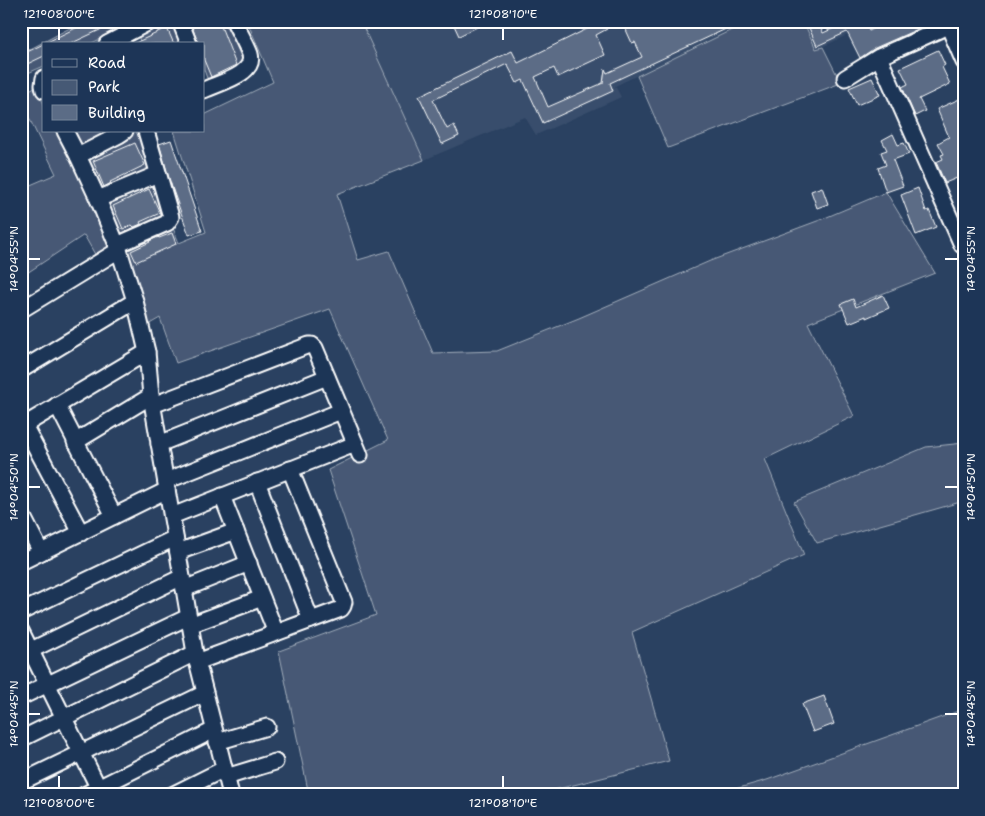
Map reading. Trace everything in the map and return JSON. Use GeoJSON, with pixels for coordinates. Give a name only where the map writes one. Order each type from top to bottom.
{"type":"FeatureCollection","features":[{"type":"Feature","properties":{"kind":"street"},"geometry":{"type":"LineString","coordinates":[[115,42],[132,38],[151,21]]}},
{"type":"Feature","properties":{"kind":"street"},"geometry":{"type":"LineString","coordinates":[[180,21],[188,42]]}},
{"type":"Feature","properties":{"kind":"street"},"geometry":{"type":"LineString","coordinates":[[205,86],[240,74],[249,67],[250,54],[234,21]]}},
{"type":"Feature","properties":{"kind":"street"},"geometry":{"type":"LineString","coordinates":[[845,78],[879,57],[954,23],[964,62]]}},
{"type":"Feature","properties":{"kind":"street"},"geometry":{"type":"LineString","coordinates":[[879,57],[962,245],[964,245]]}},
{"type":"Feature","properties":{"kind":"street"},"geometry":{"type":"LineString","coordinates":[[66,132],[98,199],[118,247],[135,301],[146,352],[152,401],[189,621],[196,657],[231,795]]}},
{"type":"Feature","properties":{"kind":"street"},"geometry":{"type":"LineString","coordinates":[[21,310],[118,247],[166,223],[170,219],[171,214],[146,132]]}},
{"type":"Feature","properties":{"kind":"street"},"geometry":{"type":"LineString","coordinates":[[78,156],[120,133]]}},
{"type":"Feature","properties":{"kind":"street"},"geometry":{"type":"LineString","coordinates":[[98,199],[158,174]]}},
{"type":"Feature","properties":{"kind":"street"},"geometry":{"type":"LineString","coordinates":[[21,370],[135,301]]}},
{"type":"Feature","properties":{"kind":"street"},"geometry":{"type":"LineString","coordinates":[[76,442],[152,401],[312,345],[315,348],[357,450],[290,469],[172,516]]}},
{"type":"Feature","properties":{"kind":"street"},"geometry":{"type":"LineString","coordinates":[[81,533],[23,426],[146,352]]}},
{"type":"Feature","properties":{"kind":"street"},"geometry":{"type":"LineString","coordinates":[[159,444],[327,378]]}},
{"type":"Feature","properties":{"kind":"street"},"geometry":{"type":"LineString","coordinates":[[57,405],[114,516]]}},
{"type":"Feature","properties":{"kind":"street"},"geometry":{"type":"LineString","coordinates":[[21,562],[114,516],[166,486],[342,411]]}},
{"type":"Feature","properties":{"kind":"street"},"geometry":{"type":"LineString","coordinates":[[21,739],[196,657],[276,633],[341,609],[344,602],[290,469]]}},
{"type":"Feature","properties":{"kind":"street"},"geometry":{"type":"LineString","coordinates":[[257,482],[311,620]]}},
{"type":"Feature","properties":{"kind":"street"},"geometry":{"type":"LineString","coordinates":[[222,496],[276,633]]}},
{"type":"Feature","properties":{"kind":"street"},"geometry":{"type":"LineString","coordinates":[[21,513],[41,552]]}},
{"type":"Feature","properties":{"kind":"street"},"geometry":{"type":"LineString","coordinates":[[21,612],[176,545],[236,531]]}},
{"type":"Feature","properties":{"kind":"street"},"geometry":{"type":"LineString","coordinates":[[26,652],[183,583],[249,563]]}},
{"type":"Feature","properties":{"kind":"street"},"geometry":{"type":"LineString","coordinates":[[21,697],[189,621],[262,598]]}},
{"type":"Feature","properties":{"kind":"street"},"geometry":{"type":"LineString","coordinates":[[21,631],[26,652],[48,684],[101,791]]}},
{"type":"Feature","properties":{"kind":"street"},"geometry":{"type":"LineString","coordinates":[[21,782],[205,692]]}},
{"type":"Feature","properties":{"kind":"street"},"geometry":{"type":"LineString","coordinates":[[84,795],[101,791],[216,736],[267,727]]}},
{"type":"Feature","properties":{"kind":"street"},"geometry":{"type":"LineString","coordinates":[[172,795],[225,773],[274,762]]}},
{"type":"Feature","properties":{"kind":"shaded area"},"geometry":{"type":"Polygon","coordinates":[[[367,21],[750,21],[615,86],[621,97],[536,135],[525,117],[424,160],[362,24],[367,21]]]}},
{"type":"Feature","properties":{"kind":"shaded area"},"geometry":{"type":"Polygon","coordinates":[[[803,21],[867,21],[868,25],[816,50],[803,21]]]}},
{"type":"Feature","properties":{"kind":"green space"},"geometry":{"type":"Polygon","coordinates":[[[83,21],[135,21],[94,42],[44,42],[83,21]]]}},
{"type":"Feature","properties":{"kind":"green space"},"geometry":{"type":"Polygon","coordinates":[[[168,21],[174,22],[181,42],[140,42],[139,37],[168,21]]]}},
{"type":"Feature","properties":{"kind":"green space"},"geometry":{"type":"Polygon","coordinates":[[[183,21],[226,21],[243,62],[241,69],[212,80],[207,78],[205,73],[205,42],[192,42],[183,21]]]}},
{"type":"Feature","properties":{"kind":"green space"},"geometry":{"type":"Polygon","coordinates":[[[247,21],[367,21],[362,24],[424,160],[337,194],[358,260],[389,251],[433,353],[497,351],[579,318],[710,261],[820,220],[886,192],[935,273],[808,323],[854,416],[765,459],[804,555],[632,632],[669,761],[534,795],[309,795],[279,651],[376,615],[328,470],[388,440],[330,309],[176,363],[160,318],[146,326],[125,250],[128,245],[170,226],[173,228],[179,243],[206,232],[174,132],[205,132],[205,115],[273,82],[247,21]]]}},
{"type":"Feature","properties":{"kind":"green space"},"geometry":{"type":"Polygon","coordinates":[[[750,21],[803,21],[816,49],[823,47],[841,83],[668,148],[637,76],[750,21]]]}},
{"type":"Feature","properties":{"kind":"green space"},"geometry":{"type":"Polygon","coordinates":[[[42,43],[42,67],[21,76],[21,54],[42,43]]]}},
{"type":"Feature","properties":{"kind":"green space"},"geometry":{"type":"Polygon","coordinates":[[[35,87],[42,100],[42,132],[58,132],[110,245],[109,249],[97,258],[84,235],[21,277],[21,189],[56,174],[21,101],[21,94],[35,87]]]}},
{"type":"Feature","properties":{"kind":"green space"},"geometry":{"type":"Polygon","coordinates":[[[73,132],[108,132],[81,147],[73,132]]]}},
{"type":"Feature","properties":{"kind":"green space"},"geometry":{"type":"Polygon","coordinates":[[[131,132],[136,132],[145,149],[149,170],[103,191],[99,187],[87,161],[88,157],[131,132]]]}},
{"type":"Feature","properties":{"kind":"green space"},"geometry":{"type":"Polygon","coordinates":[[[155,184],[163,206],[163,218],[124,236],[120,234],[108,203],[109,199],[155,184]]]}},
{"type":"Feature","properties":{"kind":"green space"},"geometry":{"type":"Polygon","coordinates":[[[964,443],[964,501],[817,543],[794,502],[926,447],[964,443]]]}},
{"type":"Feature","properties":{"kind":"green space"},"geometry":{"type":"Polygon","coordinates":[[[964,709],[964,795],[714,795],[767,780],[964,709]]]}},
{"type":"Feature","properties":{"kind":"building"},"geometry":{"type":"Polygon","coordinates":[[[90,21],[119,21],[74,42],[47,42],[90,21]]]}},
{"type":"Feature","properties":{"kind":"building"},"geometry":{"type":"Polygon","coordinates":[[[190,21],[219,21],[236,65],[211,77],[205,62],[205,42],[197,42],[190,21]]]}},
{"type":"Feature","properties":{"kind":"building"},"geometry":{"type":"Polygon","coordinates":[[[452,21],[489,21],[459,36],[452,21]]]}},
{"type":"Feature","properties":{"kind":"building"},"geometry":{"type":"Polygon","coordinates":[[[591,21],[603,21],[607,29],[596,35],[605,55],[558,77],[554,68],[535,77],[548,107],[603,83],[605,69],[607,73],[642,57],[635,42],[632,43],[622,21],[743,21],[610,83],[613,91],[543,123],[523,80],[517,83],[507,64],[433,100],[447,129],[454,125],[459,136],[442,144],[419,96],[512,51],[518,63],[593,26],[591,21]]]}},
{"type":"Feature","properties":{"kind":"building"},"geometry":{"type":"Polygon","coordinates":[[[806,21],[817,21],[823,33],[850,21],[865,21],[869,31],[889,21],[911,21],[914,27],[927,21],[936,21],[875,48],[860,58],[847,32],[817,46],[806,21]]]}},
{"type":"Feature","properties":{"kind":"building"},"geometry":{"type":"Polygon","coordinates":[[[167,28],[173,42],[137,42],[157,33],[167,28]]]}},
{"type":"Feature","properties":{"kind":"building"},"geometry":{"type":"Polygon","coordinates":[[[42,45],[42,57],[21,67],[21,55],[42,45]]]}},
{"type":"Feature","properties":{"kind":"building"},"geometry":{"type":"Polygon","coordinates":[[[938,50],[945,65],[942,67],[950,84],[919,99],[925,111],[915,116],[902,87],[908,84],[900,68],[938,50]]]}},
{"type":"Feature","properties":{"kind":"building"},"geometry":{"type":"Polygon","coordinates":[[[872,78],[880,95],[857,105],[849,88],[872,78]]]}},
{"type":"Feature","properties":{"kind":"building"},"geometry":{"type":"Polygon","coordinates":[[[964,97],[964,175],[945,183],[936,162],[943,159],[941,155],[944,154],[938,143],[949,137],[937,109],[964,97]]]}},
{"type":"Feature","properties":{"kind":"building"},"geometry":{"type":"Polygon","coordinates":[[[893,134],[898,145],[904,143],[909,154],[893,160],[903,186],[886,192],[878,168],[886,165],[881,152],[887,150],[882,140],[893,134]]]}},
{"type":"Feature","properties":{"kind":"building"},"geometry":{"type":"Polygon","coordinates":[[[171,140],[202,231],[189,235],[159,144],[171,140]]]}},
{"type":"Feature","properties":{"kind":"building"},"geometry":{"type":"Polygon","coordinates":[[[135,143],[145,165],[110,182],[104,187],[93,161],[135,143]]]}},
{"type":"Feature","properties":{"kind":"building"},"geometry":{"type":"Polygon","coordinates":[[[822,187],[828,204],[817,208],[811,191],[822,187]]]}},
{"type":"Feature","properties":{"kind":"building"},"geometry":{"type":"Polygon","coordinates":[[[918,188],[926,211],[929,210],[936,227],[916,235],[901,195],[918,188]]]}},
{"type":"Feature","properties":{"kind":"building"},"geometry":{"type":"Polygon","coordinates":[[[149,189],[160,213],[140,222],[141,224],[123,229],[113,206],[149,189]]]}},
{"type":"Feature","properties":{"kind":"building"},"geometry":{"type":"Polygon","coordinates":[[[172,233],[176,244],[136,262],[131,251],[158,237],[172,233]]]}},
{"type":"Feature","properties":{"kind":"building"},"geometry":{"type":"Polygon","coordinates":[[[883,295],[889,308],[849,323],[841,304],[853,299],[856,307],[883,295]]]}},
{"type":"Feature","properties":{"kind":"building"},"geometry":{"type":"Polygon","coordinates":[[[824,696],[834,724],[813,732],[802,704],[824,696]]]}}]}
